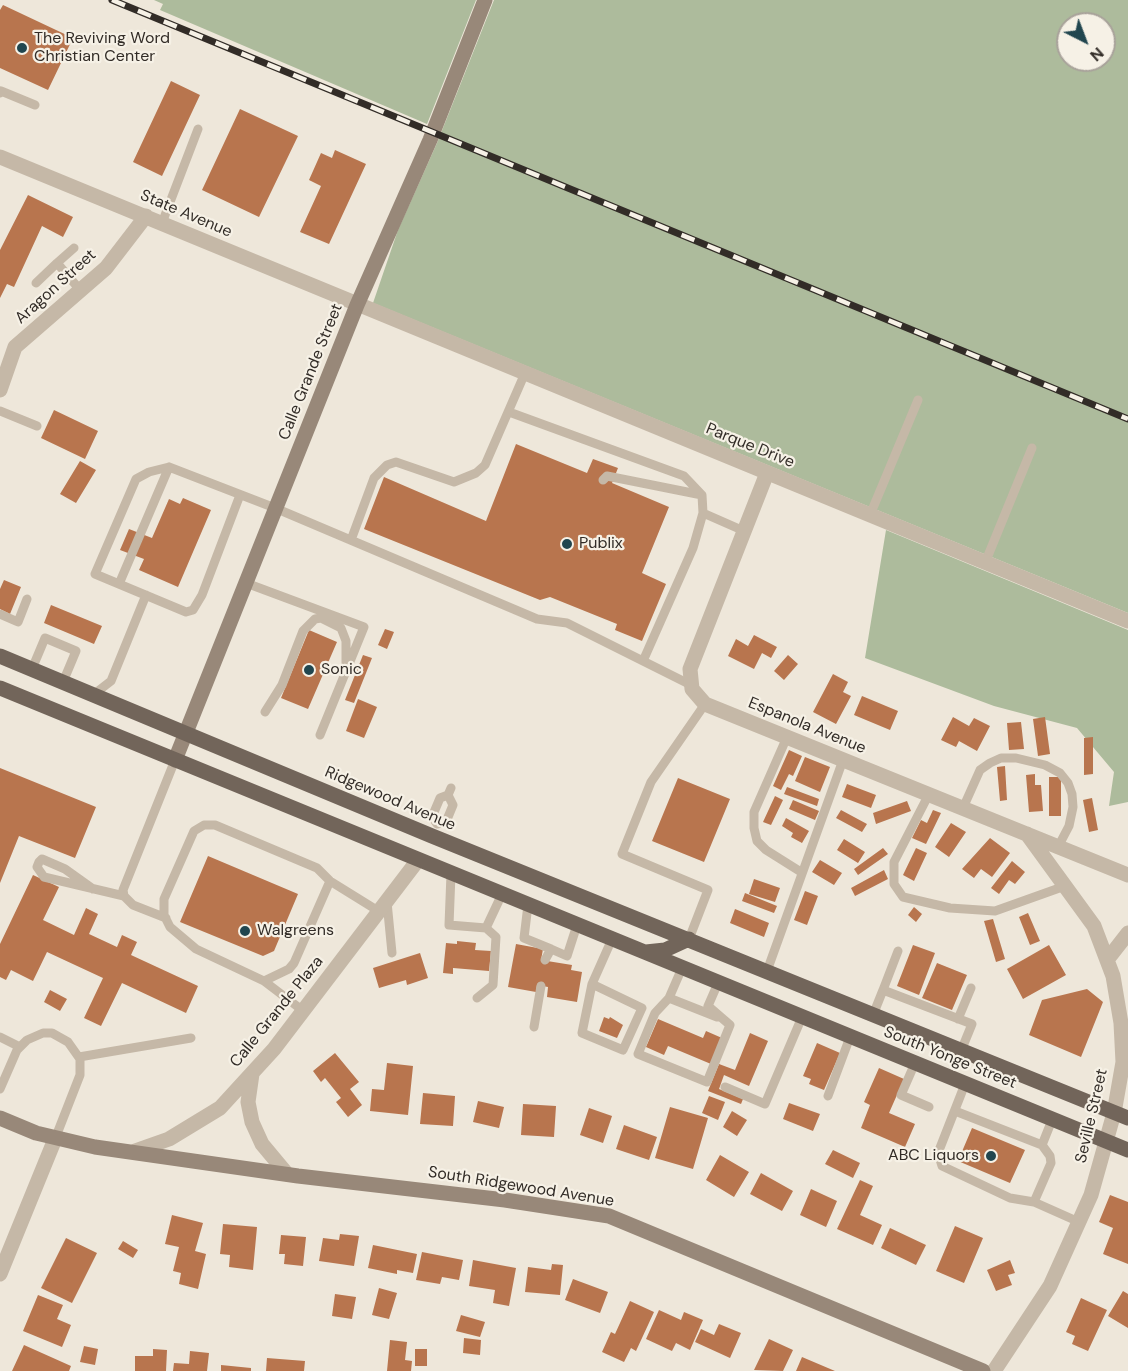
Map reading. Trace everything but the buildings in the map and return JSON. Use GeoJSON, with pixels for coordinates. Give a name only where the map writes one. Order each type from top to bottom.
{"type":"FeatureCollection","features":[{"type":"Feature","properties":{"kind":"main road","name":"Ridgewood Avenue"},"geometry":{"type":"LineString","coordinates":[[0,656],[434,830],[767,971]]}},
{"type":"Feature","properties":{"kind":"main road"},"geometry":{"type":"LineString","coordinates":[[0,688],[718,983]]}},
{"type":"Feature","properties":{"kind":"main road"},"geometry":{"type":"LineString","coordinates":[[643,952],[665,950],[689,939]]}},
{"type":"Feature","properties":{"kind":"main road","name":"South Yonge Street"},"geometry":{"type":"LineString","coordinates":[[767,971],[1121,1116]]}},
{"type":"Feature","properties":{"kind":"main road","name":"South Yonge Street"},"geometry":{"type":"LineString","coordinates":[[718,983],[1128,1150]]}},
{"type":"Feature","properties":{"kind":"street","name":"Calle Grande Street"},"geometry":{"type":"LineString","coordinates":[[175,760],[357,305],[430,140],[485,0]]}},
{"type":"Feature","properties":{"kind":"street","name":"State Avenue"},"geometry":{"type":"LineString","coordinates":[[0,157],[357,305]]}},
{"type":"Feature","properties":{"kind":"street","name":"Aragon Street"},"geometry":{"type":"LineString","coordinates":[[0,390],[7,346],[81,291],[106,268],[146,216]]}},
{"type":"Feature","properties":{"kind":"street","name":"Parque Drive"},"geometry":{"type":"LineString","coordinates":[[357,305],[1128,621]]}},
{"type":"Feature","properties":{"kind":"street"},"geometry":{"type":"LineString","coordinates":[[705,705],[692,689],[690,669],[766,473]]}},
{"type":"Feature","properties":{"kind":"street","name":"Espanola Avenue"},"geometry":{"type":"LineString","coordinates":[[705,705],[1128,875]]}},
{"type":"Feature","properties":{"kind":"street","name":"Seville Street"},"geometry":{"type":"LineString","coordinates":[[994,1371],[1050,1286],[1091,1195],[1106,1142],[1121,1116],[1125,1031],[1113,976],[1094,926],[1027,834]]}},
{"type":"Feature","properties":{"kind":"street","name":"Calle Grande Plaza"},"geometry":{"type":"LineString","coordinates":[[135,1151],[169,1139],[195,1126],[220,1108],[252,1074],[417,860]]}},
{"type":"Feature","properties":{"kind":"street"},"geometry":{"type":"LineString","coordinates":[[1107,960],[1128,933]]}},
{"type":"Feature","properties":{"kind":"street"},"geometry":{"type":"LineString","coordinates":[[252,1074],[248,1102],[252,1122],[262,1144],[287,1174]]}},
{"type":"Feature","properties":{"kind":"street","name":"South Ridgewood Avenue"},"geometry":{"type":"LineString","coordinates":[[0,1118],[55,1139],[95,1147],[287,1174],[505,1200],[609,1216],[983,1371]]}},
{"type":"Feature","properties":{"kind":"street"},"geometry":{"type":"LineString","coordinates":[[0,1274],[55,1139]]}},
{"type":"Feature","properties":{"kind":"lane"},"geometry":{"type":"LineString","coordinates":[[0,93],[1,91],[35,105]]}},
{"type":"Feature","properties":{"kind":"lane"},"geometry":{"type":"LineString","coordinates":[[162,223],[198,129]]}},
{"type":"Feature","properties":{"kind":"lane"},"geometry":{"type":"LineString","coordinates":[[36,282],[74,248]]}},
{"type":"Feature","properties":{"kind":"lane"},"geometry":{"type":"LineString","coordinates":[[57,263],[81,291]]}},
{"type":"Feature","properties":{"kind":"lane"},"geometry":{"type":"LineString","coordinates":[[351,540],[374,478],[381,468],[396,462],[454,482],[464,479],[485,465],[525,373]]}},
{"type":"Feature","properties":{"kind":"lane"},"geometry":{"type":"LineString","coordinates":[[870,515],[918,400]]}},
{"type":"Feature","properties":{"kind":"lane"},"geometry":{"type":"LineString","coordinates":[[0,411],[37,426]]}},
{"type":"Feature","properties":{"kind":"lane"},"geometry":{"type":"LineString","coordinates":[[509,412],[684,476],[702,495],[703,513],[693,548],[643,661]]}},
{"type":"Feature","properties":{"kind":"lane"},"geometry":{"type":"LineString","coordinates":[[985,562],[1032,448]]}},
{"type":"Feature","properties":{"kind":"lane"},"geometry":{"type":"LineString","coordinates":[[240,495],[202,595],[193,610],[186,612],[95,574],[136,479],[149,472],[169,467],[275,508],[537,619],[567,623],[691,685]]}},
{"type":"Feature","properties":{"kind":"lane"},"geometry":{"type":"LineString","coordinates":[[119,584],[169,467]]}},
{"type":"Feature","properties":{"kind":"lane"},"geometry":{"type":"LineString","coordinates":[[603,480],[607,476],[702,495]]}},
{"type":"Feature","properties":{"kind":"lane"},"geometry":{"type":"LineString","coordinates":[[703,513],[744,531]]}},
{"type":"Feature","properties":{"kind":"lane"},"geometry":{"type":"LineString","coordinates":[[246,583],[364,627],[320,735]]}},
{"type":"Feature","properties":{"kind":"lane"},"geometry":{"type":"LineString","coordinates":[[93,694],[111,681],[146,595]]}},
{"type":"Feature","properties":{"kind":"lane"},"geometry":{"type":"LineString","coordinates":[[0,614],[18,622],[27,599]]}},
{"type":"Feature","properties":{"kind":"lane"},"geometry":{"type":"LineString","coordinates":[[265,712],[282,685],[303,631],[315,619],[321,618],[341,628],[346,641],[346,671]]}},
{"type":"Feature","properties":{"kind":"lane"},"geometry":{"type":"LineString","coordinates":[[32,669],[45,638],[76,651],[63,682]]}},
{"type":"Feature","properties":{"kind":"lane"},"geometry":{"type":"LineString","coordinates":[[689,939],[708,890],[622,854],[651,782],[705,705]]}},
{"type":"Feature","properties":{"kind":"lane"},"geometry":{"type":"LineString","coordinates":[[787,737],[754,812],[754,828],[757,841],[766,850],[801,872]]}},
{"type":"Feature","properties":{"kind":"lane"},"geometry":{"type":"LineString","coordinates":[[963,808],[980,770],[990,763],[1001,758],[1016,758],[1045,765],[1060,773],[1068,783],[1072,794],[1073,807],[1069,826],[1058,847]]}},
{"type":"Feature","properties":{"kind":"lane"},"geometry":{"type":"LineString","coordinates":[[124,896],[123,890],[175,760]]}},
{"type":"Feature","properties":{"kind":"lane"},"geometry":{"type":"LineString","coordinates":[[767,971],[843,760]]}},
{"type":"Feature","properties":{"kind":"lane"},"geometry":{"type":"LineString","coordinates":[[450,791],[453,805],[446,822],[434,830],[432,817],[440,798],[450,791]]}},
{"type":"Feature","properties":{"kind":"lane"},"geometry":{"type":"LineString","coordinates":[[929,795],[894,862],[894,884],[903,897],[950,908],[995,911],[1065,886]]}},
{"type":"Feature","properties":{"kind":"lane"},"geometry":{"type":"LineString","coordinates":[[302,1010],[264,981],[196,949],[178,936],[166,918],[164,899],[171,881],[195,831],[204,825],[215,825],[317,868],[330,881],[383,907],[392,953]]}},
{"type":"Feature","properties":{"kind":"lane"},"geometry":{"type":"LineString","coordinates":[[93,889],[65,869],[42,859],[39,862],[37,867],[44,878],[124,896],[133,905],[166,918]]}},
{"type":"Feature","properties":{"kind":"lane"},"geometry":{"type":"LineString","coordinates":[[452,874],[449,925],[486,928],[496,937],[493,985],[477,998]]}},
{"type":"Feature","properties":{"kind":"lane"},"geometry":{"type":"LineString","coordinates":[[264,981],[289,969],[294,963],[330,881]]}},
{"type":"Feature","properties":{"kind":"lane"},"geometry":{"type":"LineString","coordinates":[[486,928],[502,894]]}},
{"type":"Feature","properties":{"kind":"lane"},"geometry":{"type":"LineString","coordinates":[[528,905],[524,938],[567,956],[577,925]]}},
{"type":"Feature","properties":{"kind":"lane"},"geometry":{"type":"LineString","coordinates":[[592,984],[642,1008],[623,1050],[582,1033],[592,984],[612,939]]}},
{"type":"Feature","properties":{"kind":"lane"},"geometry":{"type":"LineString","coordinates":[[545,960],[551,949]]}},
{"type":"Feature","properties":{"kind":"lane"},"geometry":{"type":"LineString","coordinates":[[873,1015],[898,951]]}},
{"type":"Feature","properties":{"kind":"lane"},"geometry":{"type":"LineString","coordinates":[[682,968],[669,998],[655,1013],[638,1054],[707,1082],[730,1025],[708,1006],[718,983]]}},
{"type":"Feature","properties":{"kind":"lane"},"geometry":{"type":"LineString","coordinates":[[534,1027],[541,986]]}},
{"type":"Feature","properties":{"kind":"lane"},"geometry":{"type":"LineString","coordinates":[[958,1018],[971,988]]}},
{"type":"Feature","properties":{"kind":"lane"},"geometry":{"type":"LineString","coordinates":[[883,990],[972,1024],[961,1051]]}},
{"type":"Feature","properties":{"kind":"lane"},"geometry":{"type":"LineString","coordinates":[[669,998],[724,1020]]}},
{"type":"Feature","properties":{"kind":"lane"},"geometry":{"type":"LineString","coordinates":[[725,1087],[765,1104],[802,1017]]}},
{"type":"Feature","properties":{"kind":"lane"},"geometry":{"type":"LineString","coordinates":[[0,1089],[20,1047],[34,1036],[52,1034],[69,1042],[79,1057],[80,1075],[55,1139]]}},
{"type":"Feature","properties":{"kind":"lane"},"geometry":{"type":"LineString","coordinates":[[0,1037],[20,1047]]}},
{"type":"Feature","properties":{"kind":"lane"},"geometry":{"type":"LineString","coordinates":[[828,1096],[850,1037]]}},
{"type":"Feature","properties":{"kind":"lane"},"geometry":{"type":"LineString","coordinates":[[79,1057],[191,1038]]}},
{"type":"Feature","properties":{"kind":"lane"},"geometry":{"type":"LineString","coordinates":[[915,1063],[901,1095],[929,1107]]}},
{"type":"Feature","properties":{"kind":"lane"},"geometry":{"type":"LineString","coordinates":[[965,1084],[939,1154],[942,1166],[1010,1198],[1034,1202],[1079,1222]]}},
{"type":"Feature","properties":{"kind":"lane"},"geometry":{"type":"LineString","coordinates":[[955,1110],[1042,1145],[1050,1156],[1051,1162],[1034,1202]]}},
{"type":"Feature","properties":{"kind":"lane"},"geometry":{"type":"LineString","coordinates":[[1042,1145],[1052,1120]]}},
{"type":"Feature","properties":{"kind":"green space"},"geometry":{"type":"Polygon","coordinates":[[[154,0],[476,0],[427,124],[160,10],[163,4],[154,0]]]}},
{"type":"Feature","properties":{"kind":"green space"},"geometry":{"type":"Polygon","coordinates":[[[494,0],[1128,0],[1128,613],[373,303],[398,230],[437,143],[494,0]]]}},
{"type":"Feature","properties":{"kind":"green space"},"geometry":{"type":"Polygon","coordinates":[[[886,530],[1128,630],[1128,802],[1109,806],[1114,772],[1077,728],[994,706],[865,658],[886,530]]]}},
{"type":"Feature","properties":{"kind":"railway"},"geometry":{"type":"LineString","coordinates":[[112,0],[1128,419]]}},
{"type":"Feature","properties":{"kind":"place","name":"The Reviving Word Christian Center"},"geometry":{"type":"Point","coordinates":[22,48]}},
{"type":"Feature","properties":{"kind":"place","name":"Publix"},"geometry":{"type":"Point","coordinates":[567,544]}},
{"type":"Feature","properties":{"kind":"place","name":"Sonic"},"geometry":{"type":"Point","coordinates":[309,670]}},
{"type":"Feature","properties":{"kind":"place","name":"Walgreens"},"geometry":{"type":"Point","coordinates":[245,931]}},
{"type":"Feature","properties":{"kind":"place","name":"ABC Liquors"},"geometry":{"type":"Point","coordinates":[991,1156]}}]}
